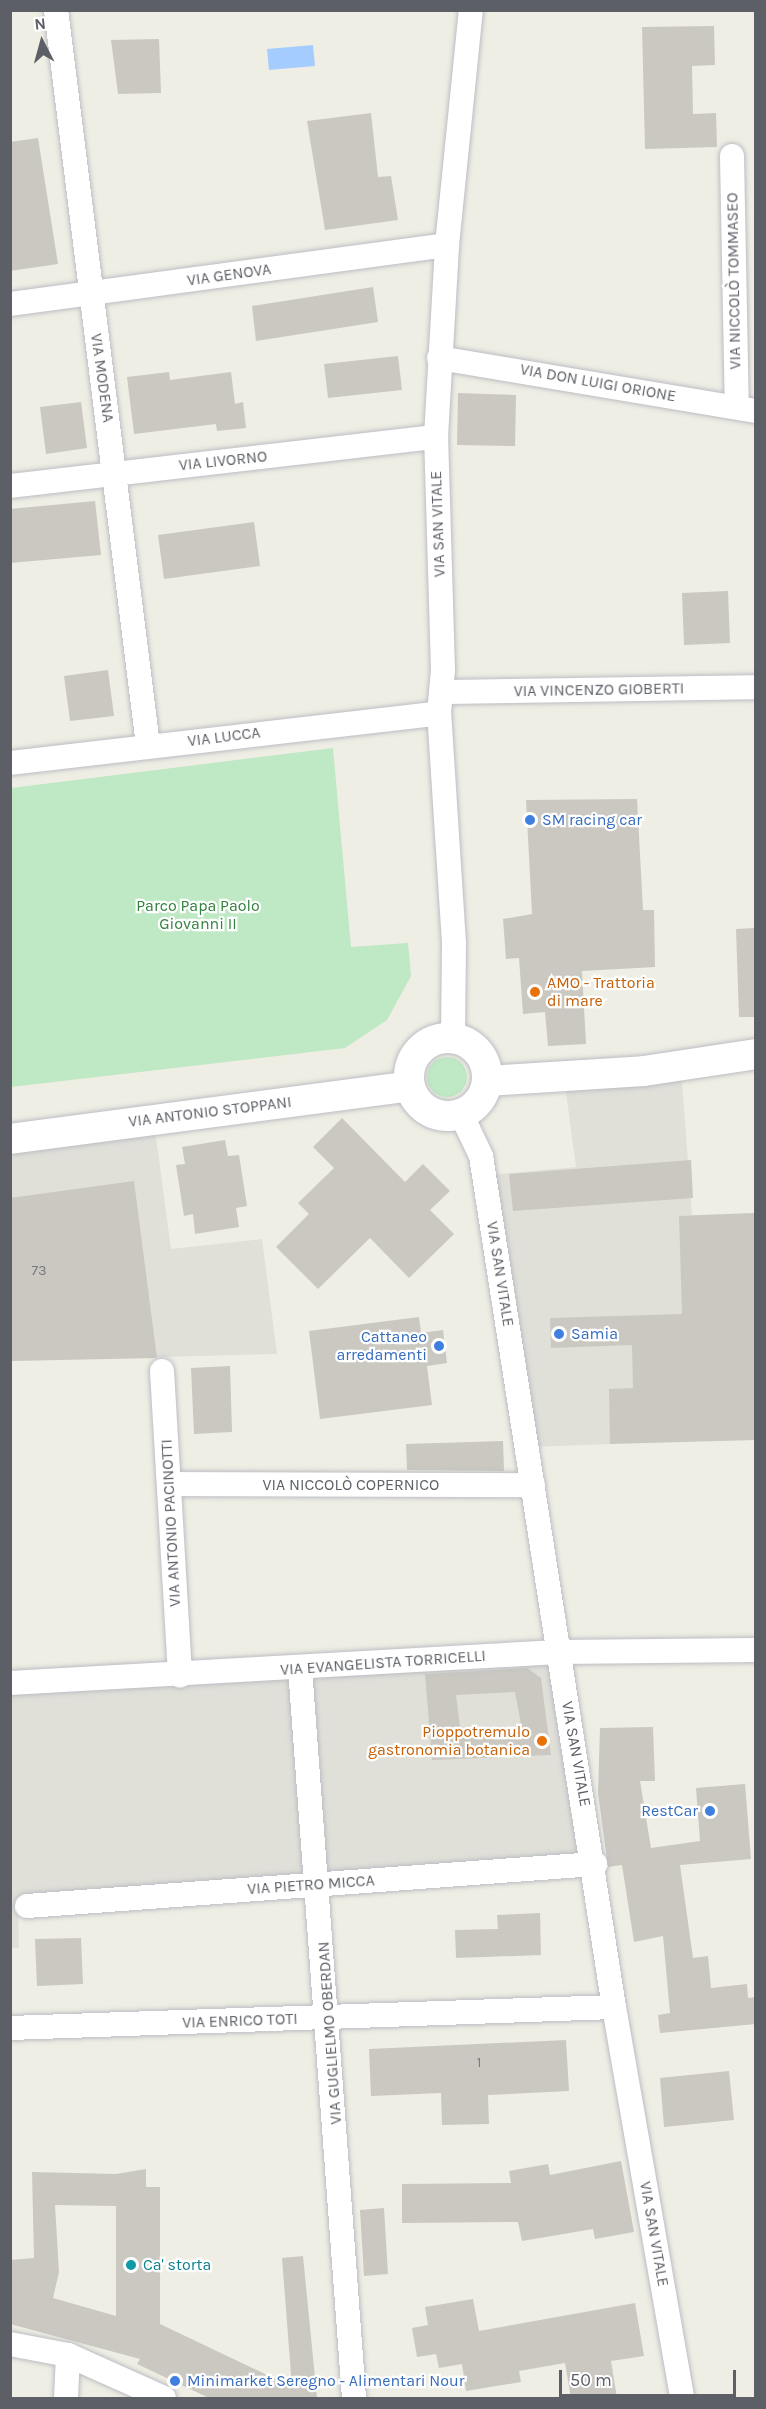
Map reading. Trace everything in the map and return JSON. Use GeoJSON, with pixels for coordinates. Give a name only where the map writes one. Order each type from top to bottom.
{"type":"FeatureCollection","features":[{"type":"Feature","properties":{"kind":"street","name":"VIA MODENA"},"geometry":{"type":"LineString","coordinates":[[56,10],[148,746]]}},
{"type":"Feature","properties":{"kind":"street","name":"VIA SAN VITALE"},"geometry":{"type":"LineString","coordinates":[[453,1038],[454,943],[441,703],[435,437],[447,245],[471,10]]}},
{"type":"Feature","properties":{"kind":"street","name":"VIA NICCOLÒ TOMMASEO"},"geometry":{"type":"LineString","coordinates":[[732,156],[746,409]]}},
{"type":"Feature","properties":{"kind":"street","name":"VIA GENOVA"},"geometry":{"type":"LineString","coordinates":[[10,304],[447,245]]}},
{"type":"Feature","properties":{"kind":"street","name":"VIA DON LUIGI ORIONE"},"geometry":{"type":"LineString","coordinates":[[440,358],[746,409]]}},
{"type":"Feature","properties":{"kind":"street","name":"VIA LIVORNO"},"geometry":{"type":"LineString","coordinates":[[10,486],[435,437]]}},
{"type":"Feature","properties":{"kind":"street","name":"VIA VINCENZO GIOBERTI"},"geometry":{"type":"LineString","coordinates":[[441,703],[756,687]]}},
{"type":"Feature","properties":{"kind":"street","name":"VIA LUCCA"},"geometry":{"type":"LineString","coordinates":[[10,763],[148,746],[441,703]]}},
{"type":"Feature","properties":{"kind":"street"},"geometry":{"type":"LineString","coordinates":[[453,1038],[481,1054],[487,1081],[476,1105],[461,1114],[433,1113],[410,1086],[419,1051],[453,1038]]}},
{"type":"Feature","properties":{"kind":"street"},"geometry":{"type":"LineString","coordinates":[[487,1081],[644,1071],[756,1054]]}},
{"type":"Feature","properties":{"kind":"street","name":"VIA ANTONIO STOPPANI"},"geometry":{"type":"LineString","coordinates":[[10,1138],[410,1086]]}},
{"type":"Feature","properties":{"kind":"street","name":"VIA SAN VITALE"},"geometry":{"type":"LineString","coordinates":[[461,1114],[482,1156],[558,1652],[595,1864],[614,2007],[682,2398]]}},
{"type":"Feature","properties":{"kind":"street","name":"VIA ANTONIO PACINOTTI"},"geometry":{"type":"LineString","coordinates":[[162,1371],[180,1675]]}},
{"type":"Feature","properties":{"kind":"street","name":"VIA NICCOLÒ COPERNICO"},"geometry":{"type":"LineString","coordinates":[[169,1484],[534,1485]]}},
{"type":"Feature","properties":{"kind":"street","name":"VIA EVANGELISTA TORRICELLI"},"geometry":{"type":"LineString","coordinates":[[10,1683],[558,1652],[756,1650]]}},
{"type":"Feature","properties":{"kind":"street","name":"VIA GUGLIELMO OBERDAN"},"geometry":{"type":"LineString","coordinates":[[300,1668],[330,2018],[354,2398]]}},
{"type":"Feature","properties":{"kind":"street","name":"VIA PIETRO MICCA"},"geometry":{"type":"LineString","coordinates":[[27,1906],[595,1864]]}},
{"type":"Feature","properties":{"kind":"street","name":"VIA ENRICO TOTI"},"geometry":{"type":"LineString","coordinates":[[10,2028],[614,2007]]}},
{"type":"Feature","properties":{"kind":"street"},"geometry":{"type":"LineString","coordinates":[[10,2344],[68,2355],[164,2398]]}},
{"type":"Feature","properties":{"kind":"street"},"geometry":{"type":"LineString","coordinates":[[66,2398],[68,2355]]}},
{"type":"Feature","properties":{"kind":"shaded area"},"geometry":{"type":"Polygon","coordinates":[[[681,1068],[692,1215],[755,1213],[610,1444],[532,1447],[488,1175],[576,1167],[564,1078],[681,1068]]]}},
{"type":"Feature","properties":{"kind":"shaded area"},"geometry":{"type":"Polygon","coordinates":[[[154,1122],[171,1249],[262,1239],[277,1354],[11,1361],[10,1141],[154,1122]]]}},
{"type":"Feature","properties":{"kind":"shaded area"},"geometry":{"type":"Polygon","coordinates":[[[557,1655],[593,1863],[18,1904],[19,1948],[11,1948],[11,1687],[557,1655]]]}},
{"type":"Feature","properties":{"kind":"green space","name":"Parco Papa Paolo Giovanni II"},"geometry":{"type":"Polygon","coordinates":[[[333,748],[351,947],[408,943],[411,976],[387,1020],[345,1048],[11,1087],[11,788],[333,748]]]}},
{"type":"Feature","properties":{"kind":"green space"},"geometry":{"type":"Polygon","coordinates":[[[447,1057],[461,1063],[467,1077],[461,1091],[447,1097],[433,1091],[427,1077],[433,1063],[447,1057]]]}},
{"type":"Feature","properties":{"kind":"water"},"geometry":{"type":"Polygon","coordinates":[[[313,45],[315,66],[269,70],[267,49],[313,45]]]}},
{"type":"Feature","properties":{"kind":"building"},"geometry":{"type":"Polygon","coordinates":[[[714,26],[715,65],[692,66],[693,114],[716,113],[717,147],[645,149],[642,27],[714,26]]]}},
{"type":"Feature","properties":{"kind":"building"},"geometry":{"type":"Polygon","coordinates":[[[159,39],[161,93],[118,94],[111,40],[159,39]]]}},
{"type":"Feature","properties":{"kind":"building"},"geometry":{"type":"Polygon","coordinates":[[[371,113],[378,177],[391,176],[398,220],[325,230],[307,121],[371,113]]]}},
{"type":"Feature","properties":{"kind":"building"},"geometry":{"type":"Polygon","coordinates":[[[38,138],[58,264],[10,271],[10,142],[38,138]]]}},
{"type":"Feature","properties":{"kind":"building"},"geometry":{"type":"Polygon","coordinates":[[[373,287],[378,322],[256,341],[252,306],[373,287]]]}},
{"type":"Feature","properties":{"kind":"building"},"geometry":{"type":"Polygon","coordinates":[[[398,356],[402,390],[328,398],[324,364],[398,356]]]}},
{"type":"Feature","properties":{"kind":"building"},"geometry":{"type":"Polygon","coordinates":[[[169,372],[170,380],[231,372],[235,404],[243,402],[246,428],[217,431],[216,424],[134,434],[127,377],[169,372]]]}},
{"type":"Feature","properties":{"kind":"building"},"geometry":{"type":"Polygon","coordinates":[[[458,393],[516,395],[515,446],[457,445],[458,393]]]}},
{"type":"Feature","properties":{"kind":"building"},"geometry":{"type":"Polygon","coordinates":[[[81,402],[87,448],[46,454],[40,407],[81,402]]]}},
{"type":"Feature","properties":{"kind":"building"},"geometry":{"type":"Polygon","coordinates":[[[95,501],[101,555],[10,563],[10,509],[95,501]]]}},
{"type":"Feature","properties":{"kind":"building"},"geometry":{"type":"Polygon","coordinates":[[[254,522],[260,566],[164,579],[158,535],[254,522]]]}},
{"type":"Feature","properties":{"kind":"building"},"geometry":{"type":"Polygon","coordinates":[[[728,591],[730,643],[684,645],[682,593],[728,591]]]}},
{"type":"Feature","properties":{"kind":"building"},"geometry":{"type":"Polygon","coordinates":[[[108,670],[114,716],[70,721],[64,676],[108,670]]]}},
{"type":"Feature","properties":{"kind":"building"},"geometry":{"type":"Polygon","coordinates":[[[637,799],[643,910],[654,910],[655,967],[582,971],[586,1044],[548,1046],[545,1012],[523,1014],[519,958],[506,959],[503,919],[532,914],[526,800],[637,799]]]}},
{"type":"Feature","properties":{"kind":"building"},"geometry":{"type":"Polygon","coordinates":[[[756,928],[756,1017],[739,1017],[736,929],[756,928]]]}},
{"type":"Feature","properties":{"kind":"building"},"geometry":{"type":"Polygon","coordinates":[[[342,1118],[405,1182],[423,1164],[450,1191],[430,1210],[454,1234],[409,1278],[370,1238],[318,1289],[276,1247],[309,1214],[298,1203],[334,1168],[313,1147],[342,1118]]]}},
{"type":"Feature","properties":{"kind":"building"},"geometry":{"type":"Polygon","coordinates":[[[225,1140],[228,1156],[239,1155],[247,1206],[236,1208],[239,1227],[195,1234],[193,1214],[184,1216],[176,1165],[185,1164],[182,1147],[225,1140]]]}},
{"type":"Feature","properties":{"kind":"building"},"geometry":{"type":"Polygon","coordinates":[[[691,1160],[693,1198],[513,1211],[509,1174],[691,1160]]]}},
{"type":"Feature","properties":{"kind":"building"},"geometry":{"type":"Polygon","coordinates":[[[134,1181],[157,1358],[10,1361],[10,1198],[134,1181]]]}},
{"type":"Feature","properties":{"kind":"building"},"geometry":{"type":"Polygon","coordinates":[[[756,1213],[756,1440],[610,1444],[609,1389],[633,1388],[632,1345],[551,1348],[550,1318],[682,1314],[679,1216],[756,1213]]]}},
{"type":"Feature","properties":{"kind":"building"},"geometry":{"type":"Polygon","coordinates":[[[419,1317],[421,1333],[443,1330],[447,1363],[427,1366],[432,1405],[320,1419],[309,1331],[419,1317]]]}},
{"type":"Feature","properties":{"kind":"building"},"geometry":{"type":"Polygon","coordinates":[[[230,1366],[232,1432],[194,1434],[191,1368],[230,1366]]]}},
{"type":"Feature","properties":{"kind":"building"},"geometry":{"type":"Polygon","coordinates":[[[503,1441],[504,1471],[407,1470],[406,1444],[503,1441]]]}},
{"type":"Feature","properties":{"kind":"building"},"geometry":{"type":"Polygon","coordinates":[[[527,1668],[541,1678],[551,1755],[432,1760],[425,1674],[527,1668]],[[515,1692],[456,1695],[461,1734],[522,1730],[515,1692]]]}},
{"type":"Feature","properties":{"kind":"building"},"geometry":{"type":"Polygon","coordinates":[[[653,1727],[655,1781],[640,1781],[651,1848],[700,1841],[696,1788],[745,1784],[751,1859],[680,1865],[693,1958],[708,1956],[711,1988],[747,1984],[748,1998],[756,1997],[756,2024],[660,2033],[658,2015],[670,2013],[663,1936],[634,1942],[622,1865],[608,1867],[598,1793],[600,1728],[653,1727]]]}},
{"type":"Feature","properties":{"kind":"building"},"geometry":{"type":"Polygon","coordinates":[[[540,1913],[541,1955],[456,1958],[455,1930],[498,1929],[497,1915],[540,1913]]]}},
{"type":"Feature","properties":{"kind":"building"},"geometry":{"type":"Polygon","coordinates":[[[81,1938],[83,1984],[37,1986],[35,1939],[81,1938]]]}},
{"type":"Feature","properties":{"kind":"building"},"geometry":{"type":"Polygon","coordinates":[[[566,2040],[569,2091],[488,2095],[489,2124],[442,2125],[441,2093],[371,2096],[369,2049],[566,2040]]]}},
{"type":"Feature","properties":{"kind":"building"},"geometry":{"type":"Polygon","coordinates":[[[729,2071],[734,2120],[664,2127],[660,2078],[729,2071]]]}},
{"type":"Feature","properties":{"kind":"building"},"geometry":{"type":"Polygon","coordinates":[[[621,2161],[634,2232],[595,2239],[593,2229],[522,2241],[518,2222],[402,2223],[402,2184],[511,2183],[509,2171],[548,2164],[550,2175],[621,2161]]]}},
{"type":"Feature","properties":{"kind":"building"},"geometry":{"type":"Polygon","coordinates":[[[146,2169],[146,2187],[160,2187],[160,2324],[292,2387],[282,2258],[303,2256],[317,2398],[209,2398],[137,2364],[140,2359],[10,2324],[10,2260],[34,2258],[32,2172],[116,2174],[146,2169]],[[55,2205],[59,2272],[53,2298],[116,2316],[116,2206],[55,2205]]]}},
{"type":"Feature","properties":{"kind":"building"},"geometry":{"type":"Polygon","coordinates":[[[384,2208],[388,2274],[364,2276],[360,2210],[384,2208]]]}},
{"type":"Feature","properties":{"kind":"building"},"geometry":{"type":"Polygon","coordinates":[[[473,2299],[479,2331],[635,2303],[644,2356],[611,2361],[617,2398],[571,2398],[565,2363],[519,2371],[521,2382],[466,2391],[462,2364],[439,2368],[436,2354],[417,2357],[412,2328],[428,2325],[425,2307],[473,2299]]]}},
{"type":"Feature","properties":{"kind":"place","name":"SM racing car"},"geometry":{"type":"Point","coordinates":[530,820]}},
{"type":"Feature","properties":{"kind":"place","name":"AMO - Trattoria di mare"},"geometry":{"type":"Point","coordinates":[535,992]}},
{"type":"Feature","properties":{"kind":"place","name":"Samia"},"geometry":{"type":"Point","coordinates":[559,1334]}},
{"type":"Feature","properties":{"kind":"place","name":"Cattaneo arredamenti"},"geometry":{"type":"Point","coordinates":[439,1346]}},
{"type":"Feature","properties":{"kind":"place","name":"Pioppotremulo gastronomia botanica"},"geometry":{"type":"Point","coordinates":[542,1741]}},
{"type":"Feature","properties":{"kind":"place","name":"RestCar"},"geometry":{"type":"Point","coordinates":[710,1811]}},
{"type":"Feature","properties":{"kind":"place","name":"Ca' storta"},"geometry":{"type":"Point","coordinates":[131,2265]}},
{"type":"Feature","properties":{"kind":"place","name":"Minimarket Seregno - Alimentari Nour"},"geometry":{"type":"Point","coordinates":[175,2381]}}]}
